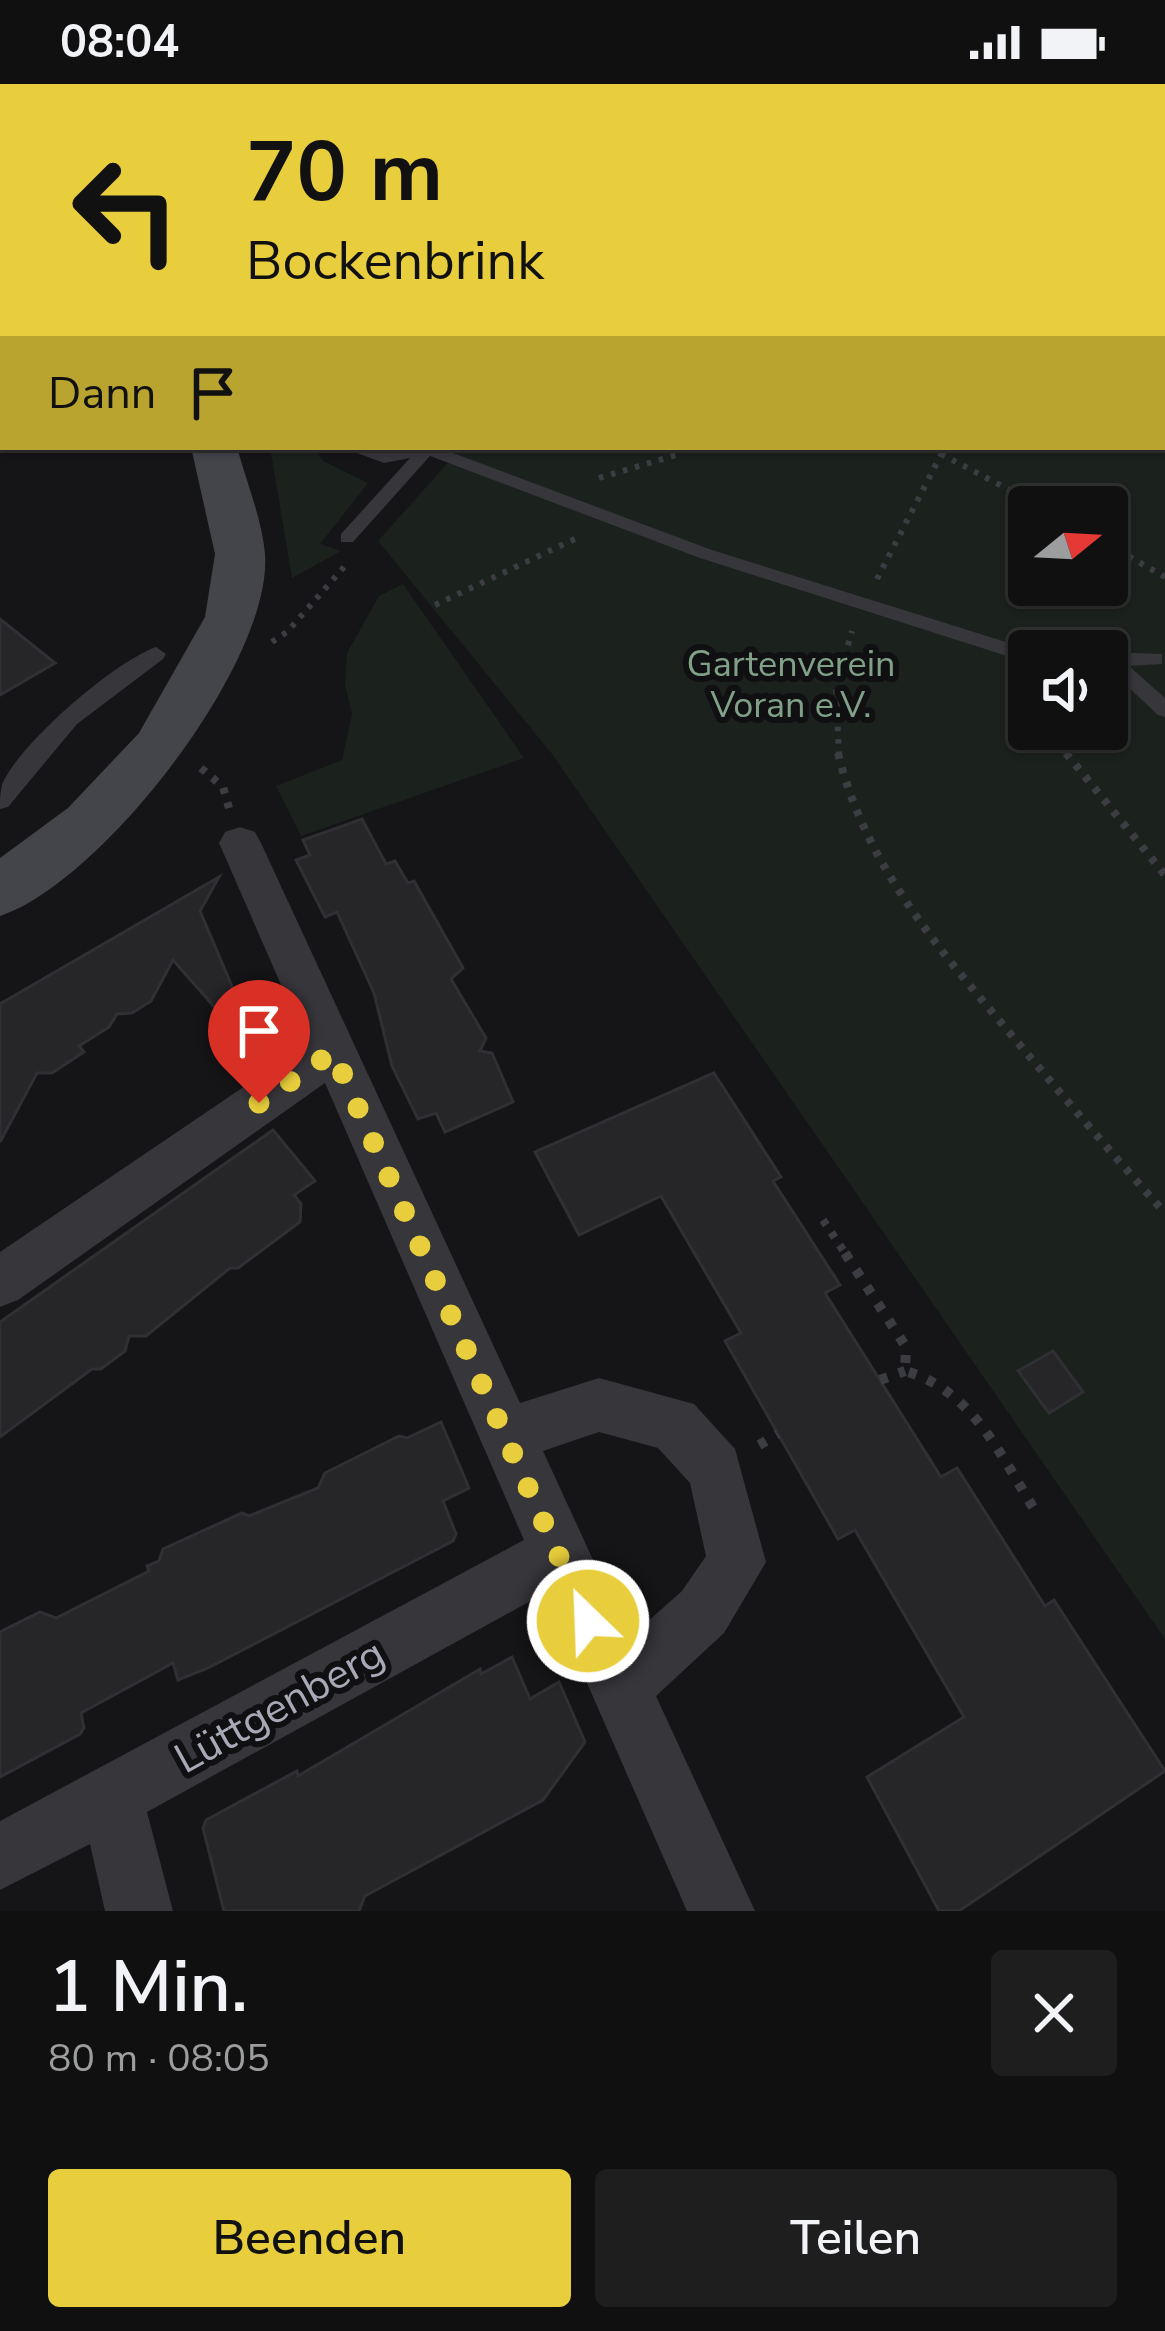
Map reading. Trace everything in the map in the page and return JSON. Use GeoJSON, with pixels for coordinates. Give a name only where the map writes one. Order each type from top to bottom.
{"type":"FeatureCollection","features":[{"type":"Feature","properties":{"kind":"main road"},"geometry":{"type":"LineString","coordinates":[[0,892],[89,824],[145,763],[240,554],[215,450]]}},
{"type":"Feature","properties":{"kind":"street"},"geometry":{"type":"LineString","coordinates":[[239,843],[721,1911]]}},
{"type":"Feature","properties":{"kind":"street"},"geometry":{"type":"LineString","coordinates":[[0,1282],[333,1052]]}},
{"type":"Feature","properties":{"kind":"street"},"geometry":{"type":"LineString","coordinates":[[506,1436],[599,1405],[674,1424],[715,1469],[737,1562],[703,1612],[619,1689]]}},
{"type":"Feature","properties":{"kind":"street","name":"Lüttgenberg"},"geometry":{"type":"LineString","coordinates":[[0,1857],[558,1553]]}},
{"type":"Feature","properties":{"kind":"street"},"geometry":{"type":"LineString","coordinates":[[111,1797],[139,1911]]}},
{"type":"Feature","properties":{"kind":"lane"},"geometry":{"type":"LineString","coordinates":[[359,450],[384,458],[419,450]]}},
{"type":"Feature","properties":{"kind":"lane"},"geometry":{"type":"LineString","coordinates":[[347,538],[426,450]]}},
{"type":"Feature","properties":{"kind":"lane"},"geometry":{"type":"LineString","coordinates":[[433,450],[616,519],[1008,650]]}},
{"type":"Feature","properties":{"kind":"lane"},"geometry":{"type":"LineString","coordinates":[[0,801],[38,746],[105,686],[198,644]]}},
{"type":"Feature","properties":{"kind":"lane"},"geometry":{"type":"LineString","coordinates":[[1128,659],[1155,659]]}},
{"type":"Feature","properties":{"kind":"lane"},"geometry":{"type":"LineString","coordinates":[[1128,676],[1165,710]]}},
{"type":"Feature","properties":{"kind":"path"},"geometry":{"type":"LineString","coordinates":[[889,556],[943,451],[1008,488]]}},
{"type":"Feature","properties":{"kind":"path"},"geometry":{"type":"LineString","coordinates":[[552,494],[676,455]]}},
{"type":"Feature","properties":{"kind":"path"},"geometry":{"type":"LineString","coordinates":[[435,605],[616,519]]}},
{"type":"Feature","properties":{"kind":"path"},"geometry":{"type":"LineString","coordinates":[[198,644],[260,650],[287,632],[355,553],[347,538]]}},
{"type":"Feature","properties":{"kind":"path"},"geometry":{"type":"LineString","coordinates":[[1128,556],[1165,577]]}},
{"type":"Feature","properties":{"kind":"path"},"geometry":{"type":"LineString","coordinates":[[864,605],[843,658],[833,725],[857,818],[914,919],[1165,1214]]}},
{"type":"Feature","properties":{"kind":"path"},"geometry":{"type":"LineString","coordinates":[[1063,750],[1165,875]]}},
{"type":"Feature","properties":{"kind":"path"},"geometry":{"type":"LineString","coordinates":[[824,1220],[906,1347],[905,1371]]}},
{"type":"Feature","properties":{"kind":"path"},"geometry":{"type":"LineString","coordinates":[[880,1380],[905,1371],[931,1375],[974,1415],[1034,1509]]}},
{"type":"Feature","properties":{"kind":"green space"},"geometry":{"type":"Polygon","coordinates":[[[271,450],[316,450],[323,461],[368,483],[320,544],[341,551],[292,578],[271,450]]]}},
{"type":"Feature","properties":{"kind":"green space","name":"Gartenverein Voran e.V."},"geometry":{"type":"Polygon","coordinates":[[[459,450],[1165,450],[1165,1639],[552,754],[378,541],[459,450]]]}},
{"type":"Feature","properties":{"kind":"green space"},"geometry":{"type":"Polygon","coordinates":[[[403,584],[524,758],[301,836],[276,786],[342,760],[352,714],[345,684],[347,653],[379,596],[403,584]]]}},
{"type":"Feature","properties":{"kind":"building"},"geometry":{"type":"Polygon","coordinates":[[[0,619],[55,663],[0,695],[0,619]]]}},
{"type":"Feature","properties":{"kind":"building"},"geometry":{"type":"Polygon","coordinates":[[[362,819],[386,864],[395,861],[408,883],[414,881],[463,968],[451,979],[486,1038],[480,1051],[492,1053],[513,1102],[445,1132],[436,1113],[418,1119],[392,1066],[374,993],[337,912],[325,917],[296,860],[310,855],[303,840],[362,819]]]}},
{"type":"Feature","properties":{"kind":"building"},"geometry":{"type":"Polygon","coordinates":[[[219,877],[200,911],[254,1038],[246,1043],[173,960],[151,1001],[132,1013],[117,1014],[109,1027],[79,1046],[84,1052],[52,1073],[37,1073],[0,1142],[0,1004],[219,877]]]}},
{"type":"Feature","properties":{"kind":"building"},"geometry":{"type":"Polygon","coordinates":[[[714,1073],[781,1177],[773,1181],[840,1285],[825,1293],[941,1477],[957,1468],[1045,1606],[1054,1600],[1165,1771],[959,1911],[939,1911],[867,1777],[964,1717],[855,1530],[838,1539],[725,1341],[741,1333],[661,1196],[579,1235],[535,1152],[714,1073]]]}},
{"type":"Feature","properties":{"kind":"building"},"geometry":{"type":"Polygon","coordinates":[[[273,1130],[315,1181],[294,1195],[301,1204],[300,1222],[238,1268],[230,1268],[146,1336],[129,1336],[125,1351],[101,1369],[92,1369],[0,1437],[0,1322],[273,1130]]]}},
{"type":"Feature","properties":{"kind":"building"},"geometry":{"type":"Polygon","coordinates":[[[1053,1351],[1083,1392],[1049,1413],[1018,1371],[1053,1351]]]}},
{"type":"Feature","properties":{"kind":"building"},"geometry":{"type":"Polygon","coordinates":[[[441,1422],[469,1488],[443,1501],[456,1534],[453,1541],[208,1668],[178,1680],[173,1663],[81,1713],[84,1728],[80,1734],[0,1777],[0,1632],[40,1612],[56,1618],[149,1571],[147,1566],[159,1561],[163,1549],[242,1513],[249,1516],[318,1488],[325,1473],[399,1436],[407,1438],[441,1422]]]}},
{"type":"Feature","properties":{"kind":"building"},"geometry":{"type":"Polygon","coordinates":[[[512,1657],[530,1699],[559,1682],[585,1742],[543,1800],[365,1896],[359,1911],[224,1911],[203,1828],[206,1820],[297,1771],[298,1776],[480,1669],[481,1674],[512,1657]]]}},
{"type":"Feature","properties":{"kind":"route"},"geometry":{"type":"LineString","coordinates":[[259,1103],[333,1052],[588,1621]]}}]}
